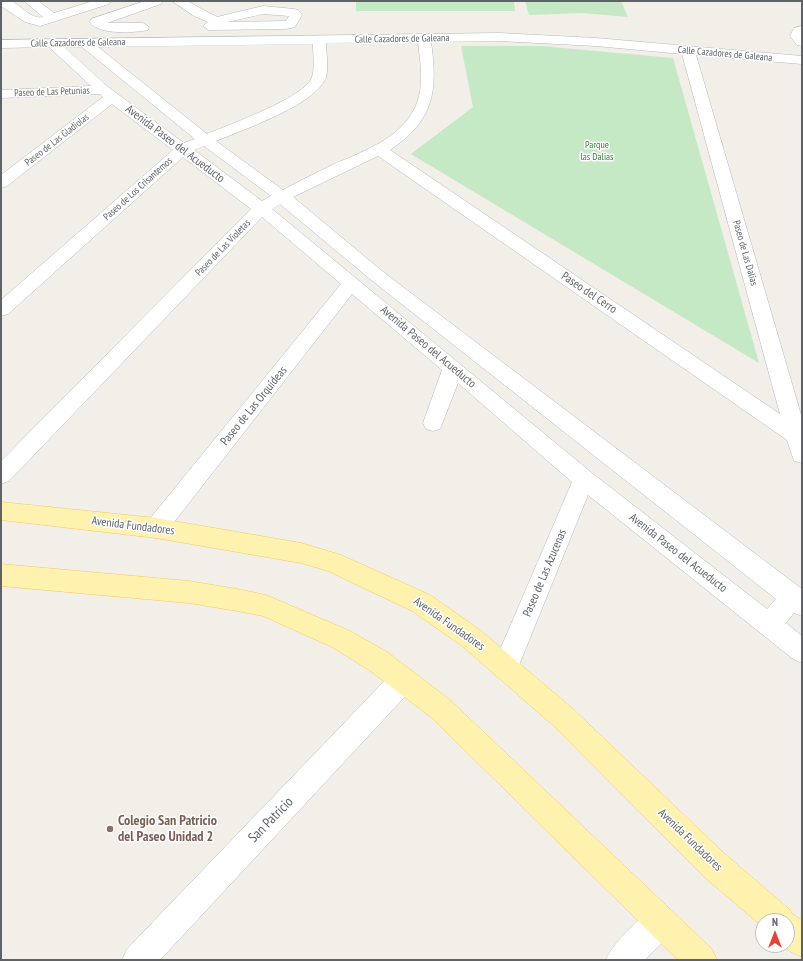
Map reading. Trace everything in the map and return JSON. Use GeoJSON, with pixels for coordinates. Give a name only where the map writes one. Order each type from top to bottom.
{"type":"FeatureCollection","features":[{"type":"Feature","properties":{"kind":"main road","name":"Avenida Fundadores"},"geometry":{"type":"LineString","coordinates":[[1,511],[156,528],[301,553],[333,562],[421,603],[506,666],[564,718],[714,865],[770,913]]}},
{"type":"Feature","properties":{"kind":"main road"},"geometry":{"type":"LineString","coordinates":[[1,574],[189,592],[237,600],[266,606],[341,639],[378,661],[440,709],[701,960]]}},
{"type":"Feature","properties":{"kind":"street"},"geometry":{"type":"LineString","coordinates":[[2,1],[29,19],[49,20],[105,1]]}},
{"type":"Feature","properties":{"kind":"street"},"geometry":{"type":"LineString","coordinates":[[30,1],[49,20]]}},
{"type":"Feature","properties":{"kind":"street"},"geometry":{"type":"LineString","coordinates":[[156,27],[117,28],[100,25],[96,22],[157,1]]}},
{"type":"Feature","properties":{"kind":"street"},"geometry":{"type":"LineString","coordinates":[[178,1],[216,24]]}},
{"type":"Feature","properties":{"kind":"street"},"geometry":{"type":"LineString","coordinates":[[193,27],[216,24],[286,25],[290,24],[296,15],[294,13],[266,6],[216,24]]}},
{"type":"Feature","properties":{"kind":"street"},"geometry":{"type":"LineString","coordinates":[[198,13],[218,7]]}},
{"type":"Feature","properties":{"kind":"street"},"geometry":{"type":"LineString","coordinates":[[802,30],[799,31],[797,36],[802,42]]}},
{"type":"Feature","properties":{"kind":"street","name":"Paseo de Las Violetas"},"geometry":{"type":"LineString","coordinates":[[1,475],[261,208],[281,196],[380,150],[413,122],[422,108],[426,92],[428,66],[424,39]]}},
{"type":"Feature","properties":{"kind":"street","name":"Calle Cazadores de Galeana"},"geometry":{"type":"LineString","coordinates":[[1,44],[539,39],[798,60]]}},
{"type":"Feature","properties":{"kind":"street","name":"Paseo de Los Crisantemos"},"geometry":{"type":"LineString","coordinates":[[1,310],[182,150],[206,141],[289,104],[313,88],[319,77],[320,40]]}},
{"type":"Feature","properties":{"kind":"street","name":"Avenida Paseo del Acueducto"},"geometry":{"type":"LineString","coordinates":[[85,43],[206,141],[281,196],[376,275],[797,601]]}},
{"type":"Feature","properties":{"kind":"street","name":"Avenida Paseo del Acueducto"},"geometry":{"type":"LineString","coordinates":[[53,44],[108,94],[261,208],[584,479],[770,624],[802,651]]}},
{"type":"Feature","properties":{"kind":"street","name":"Paseo de Las Dalias"},"geometry":{"type":"LineString","coordinates":[[688,51],[802,455]]}},
{"type":"Feature","properties":{"kind":"street"},"geometry":{"type":"LineString","coordinates":[[798,60],[802,76]]}},
{"type":"Feature","properties":{"kind":"street","name":"Paseo de Las Petunias"},"geometry":{"type":"LineString","coordinates":[[1,94],[108,94]]}},
{"type":"Feature","properties":{"kind":"street","name":"Paseo de Las Gladiolas"},"geometry":{"type":"LineString","coordinates":[[1,183],[108,94]]}},
{"type":"Feature","properties":{"kind":"street","name":"Paseo del Cerro"},"geometry":{"type":"LineString","coordinates":[[380,150],[797,436]]}},
{"type":"Feature","properties":{"kind":"street","name":"Paseo de Las Orquídeas"},"geometry":{"type":"LineString","coordinates":[[156,528],[351,284]]}},
{"type":"Feature","properties":{"kind":"street"},"geometry":{"type":"LineString","coordinates":[[433,423],[453,368]]}},
{"type":"Feature","properties":{"kind":"street","name":"Paseo de Las Azucenas"},"geometry":{"type":"LineString","coordinates":[[506,666],[584,479]]}},
{"type":"Feature","properties":{"kind":"street"},"geometry":{"type":"LineString","coordinates":[[770,624],[797,601]]}},
{"type":"Feature","properties":{"kind":"street","name":"San Patricio"},"geometry":{"type":"LineString","coordinates":[[138,960],[382,704],[403,680]]}},
{"type":"Feature","properties":{"kind":"street"},"geometry":{"type":"LineString","coordinates":[[622,960],[661,922]]}},
{"type":"Feature","properties":{"kind":"green space"},"geometry":{"type":"Polygon","coordinates":[[[356,1],[514,1],[515,11],[356,11],[356,1]]]}},
{"type":"Feature","properties":{"kind":"green space"},"geometry":{"type":"Polygon","coordinates":[[[525,1],[621,1],[628,17],[582,13],[529,15],[525,1]]]}},
{"type":"Feature","properties":{"kind":"green space","name":"Parque las Dalias"},"geometry":{"type":"Polygon","coordinates":[[[461,46],[541,46],[673,58],[759,363],[411,154],[473,107],[461,46]]]}},
{"type":"Feature","properties":{"kind":"place","name":"Colegio San Patricio del Paseo Unidad 2"},"geometry":{"type":"Point","coordinates":[110,829]}}]}
